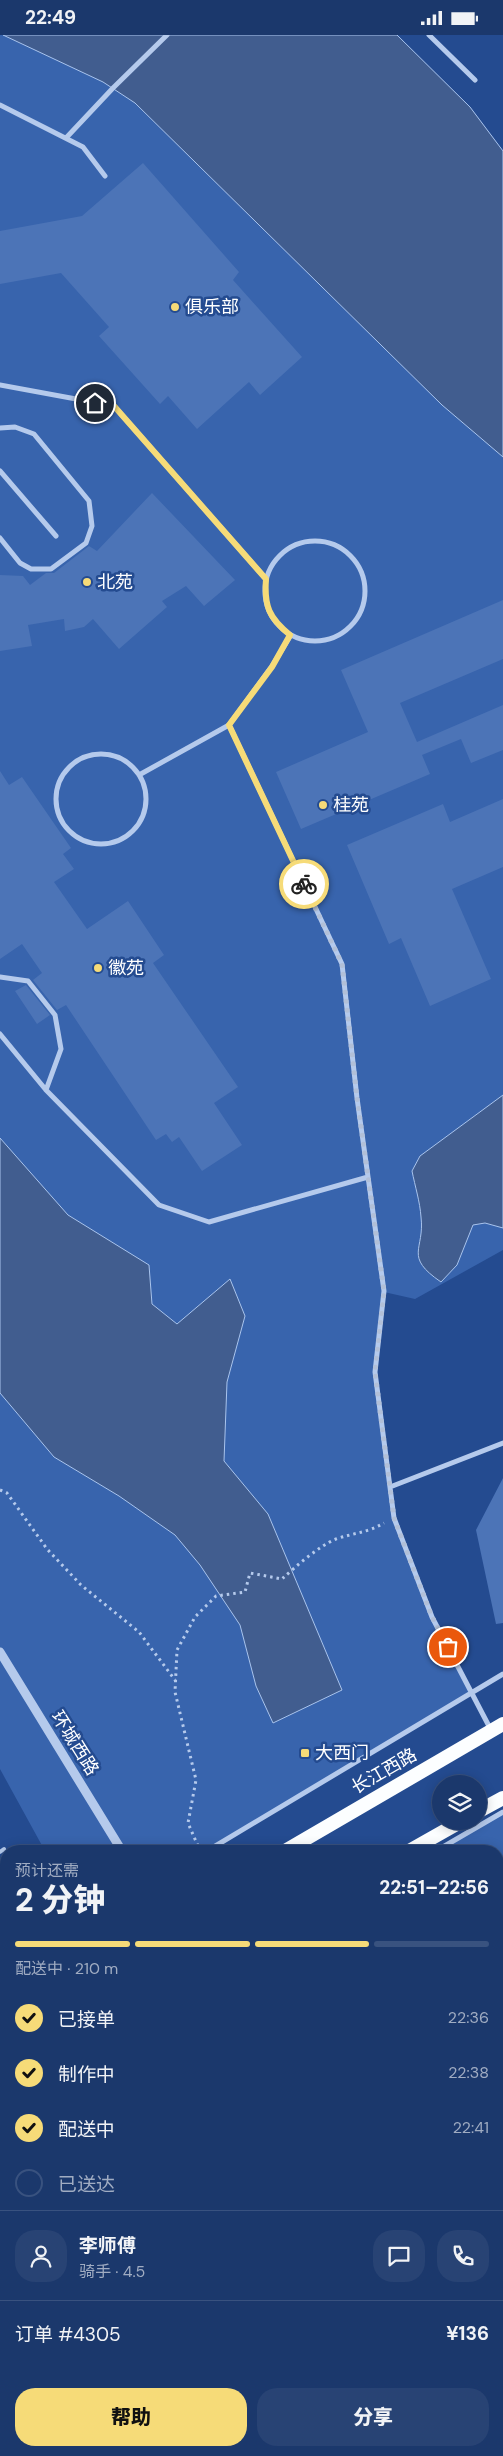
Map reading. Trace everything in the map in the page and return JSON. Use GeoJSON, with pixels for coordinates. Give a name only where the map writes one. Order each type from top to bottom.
{"type":"FeatureCollection","features":[{"type":"Feature","properties":{"kind":"highway","name":"长江西路"},"geometry":{"type":"LineString","coordinates":[[295,1845],[497,1727]]}},
{"type":"Feature","properties":{"kind":"highway"},"geometry":{"type":"LineString","coordinates":[[487,1807],[503,1798]]}},
{"type":"Feature","properties":{"kind":"highway"},"geometry":{"type":"LineString","coordinates":[[420,1845],[446,1830]]}},
{"type":"Feature","properties":{"kind":"street"},"geometry":{"type":"LineString","coordinates":[[66,138],[167,35]]}},
{"type":"Feature","properties":{"kind":"street"},"geometry":{"type":"LineString","coordinates":[[429,35],[474,80]]}},
{"type":"Feature","properties":{"kind":"street"},"geometry":{"type":"LineString","coordinates":[[0,105],[83,147],[105,176]]}},
{"type":"Feature","properties":{"kind":"street"},"geometry":{"type":"LineString","coordinates":[[0,385],[114,406],[266,579]]}},
{"type":"Feature","properties":{"kind":"street"},"geometry":{"type":"LineString","coordinates":[[0,428],[15,427],[34,434],[89,501],[92,525],[86,543],[51,569],[31,569],[20,563],[0,538]]}},
{"type":"Feature","properties":{"kind":"street"},"geometry":{"type":"LineString","coordinates":[[0,471],[56,536]]}},
{"type":"Feature","properties":{"kind":"street"},"geometry":{"type":"LineString","coordinates":[[314,541],[331,544],[346,551],[357,564],[364,579],[365,595],[361,611],[352,625],[338,635],[323,641],[306,641],[290,635],[278,625],[269,611],[264,595],[266,579],[272,564],[284,552],[298,544],[314,541]]}},
{"type":"Feature","properties":{"kind":"street"},"geometry":{"type":"LineString","coordinates":[[139,775],[229,725],[272,667],[290,635]]}},
{"type":"Feature","properties":{"kind":"street"},"geometry":{"type":"LineString","coordinates":[[229,725],[342,964],[384,1291],[375,1372],[394,1518],[432,1617],[471,1692],[497,1727]]}},
{"type":"Feature","properties":{"kind":"street"},"geometry":{"type":"LineString","coordinates":[[102,754],[116,757],[129,764],[139,775],[145,789],[146,804],[142,818],[133,831],[121,839],[99,844],[77,838],[66,828],[58,815],[56,801],[58,787],[64,773],[74,763],[87,756],[102,754]]}},
{"type":"Feature","properties":{"kind":"street"},"geometry":{"type":"LineString","coordinates":[[0,977],[28,981],[54,1015],[61,1049],[46,1090]]}},
{"type":"Feature","properties":{"kind":"street"},"geometry":{"type":"LineString","coordinates":[[0,1035],[46,1090],[159,1205],[209,1222],[368,1177]]}},
{"type":"Feature","properties":{"kind":"street"},"geometry":{"type":"LineString","coordinates":[[390,1487],[503,1443]]}},
{"type":"Feature","properties":{"kind":"street","name":"环城西路"},"geometry":{"type":"LineString","coordinates":[[0,1653],[118,1845]]}},
{"type":"Feature","properties":{"kind":"street"},"geometry":{"type":"LineString","coordinates":[[217,1845],[503,1674]]}},
{"type":"Feature","properties":{"kind":"street"},"geometry":{"type":"LineString","coordinates":[[446,1845],[503,1812]]}},
{"type":"Feature","properties":{"kind":"path"},"geometry":{"type":"LineString","coordinates":[[0,1490],[7,1493],[46,1549],[81,1585],[139,1632],[175,1681]]}},
{"type":"Feature","properties":{"kind":"path"},"geometry":{"type":"LineString","coordinates":[[198,1845],[188,1823],[196,1780],[175,1692],[177,1650],[195,1617],[216,1596],[245,1592],[250,1573],[282,1579],[297,1565],[335,1539],[370,1531],[394,1518]]}},
{"type":"Feature","properties":{"kind":"shaded area"},"geometry":{"type":"Polygon","coordinates":[[[0,35],[397,35],[470,107],[503,151],[503,1250],[415,1299],[384,1292],[375,1372],[394,1518],[432,1617],[471,1692],[217,1845],[42,1845],[0,1769],[0,35]]]}},
{"type":"Feature","properties":{"kind":"shaded area"},"geometry":{"type":"Polygon","coordinates":[[[3,35],[397,35],[470,107],[503,151],[503,457],[442,405],[135,103],[103,82],[3,35]]]}},
{"type":"Feature","properties":{"kind":"shaded area"},"geometry":{"type":"Polygon","coordinates":[[[503,1095],[503,1228],[485,1223],[473,1225],[457,1265],[441,1282],[422,1266],[419,1259],[421,1217],[412,1171],[420,1156],[503,1095]]]}},
{"type":"Feature","properties":{"kind":"shaded area"},"geometry":{"type":"Polygon","coordinates":[[[0,1138],[68,1215],[149,1265],[152,1304],[177,1324],[230,1279],[245,1316],[227,1382],[224,1461],[268,1514],[342,1690],[273,1723],[256,1686],[240,1625],[200,1565],[175,1535],[119,1496],[54,1457],[0,1393],[0,1138]]]}},
{"type":"Feature","properties":{"kind":"shaded area"},"geometry":{"type":"Polygon","coordinates":[[[503,1812],[503,1845],[446,1845],[472,1830],[487,1830],[487,1821],[503,1812]]]}},
{"type":"Feature","properties":{"kind":"building","name":"俱乐部"},"geometry":{"type":"Polygon","coordinates":[[[143,163],[239,272],[233,280],[302,357],[260,395],[249,382],[197,429],[168,396],[160,404],[99,336],[109,327],[61,273],[0,284],[0,231],[82,216],[143,163]]]}},
{"type":"Feature","properties":{"kind":"building","name":"北苑"},"geometry":{"type":"Polygon","coordinates":[[[152,493],[235,580],[204,606],[186,586],[162,601],[167,607],[119,649],[93,619],[84,627],[65,631],[64,619],[28,625],[32,646],[0,651],[0,575],[23,576],[30,585],[46,573],[54,573],[89,546],[97,551],[152,493]]]}},
{"type":"Feature","properties":{"kind":"building"},"geometry":{"type":"Polygon","coordinates":[[[503,600],[503,659],[400,703],[417,742],[503,705],[503,750],[471,763],[461,739],[422,755],[430,774],[301,829],[276,772],[368,732],[341,670],[503,600]]]}},
{"type":"Feature","properties":{"kind":"building","name":"徽苑"},"geometry":{"type":"Polygon","coordinates":[[[0,771],[9,785],[22,777],[71,848],[63,854],[74,869],[54,882],[87,929],[128,901],[164,955],[153,963],[238,1087],[214,1103],[242,1145],[202,1171],[179,1137],[172,1142],[166,1134],[156,1140],[66,1005],[57,1010],[33,980],[42,973],[22,944],[0,959],[0,771]]]}},
{"type":"Feature","properties":{"kind":"building"},"geometry":{"type":"Polygon","coordinates":[[[503,799],[503,867],[452,889],[491,979],[430,1006],[401,938],[389,944],[347,845],[443,804],[450,822],[503,799]]]}},
{"type":"Feature","properties":{"kind":"building"},"geometry":{"type":"Polygon","coordinates":[[[26,985],[50,1015],[37,1024],[15,991],[26,985]]]}},
{"type":"Feature","properties":{"kind":"building"},"geometry":{"type":"Polygon","coordinates":[[[503,1478],[503,1623],[496,1624],[476,1530],[503,1478]]]}},
{"type":"Feature","properties":{"kind":"way so far"},"geometry":{"type":"LineString","coordinates":[[304,884],[342,964],[357,1098],[384,1291],[375,1372],[394,1518],[432,1617],[448,1647]]}},
{"type":"Feature","properties":{"kind":"place","name":"俱乐部"},"geometry":{"type":"Point","coordinates":[175,307]}},
{"type":"Feature","properties":{"kind":"place","name":"北苑"},"geometry":{"type":"Point","coordinates":[87,582]}},
{"type":"Feature","properties":{"kind":"place","name":"桂苑"},"geometry":{"type":"Point","coordinates":[323,805]}},
{"type":"Feature","properties":{"kind":"place","name":"徽苑"},"geometry":{"type":"Point","coordinates":[98,968]}},
{"type":"Feature","properties":{"kind":"place","name":"大西门"},"geometry":{"type":"Point","coordinates":[305,1753]}},
{"type":"Feature","properties":{"kind":"route"},"geometry":{"type":"LineString","coordinates":[[95,403],[114,406],[266,579],[264,595],[269,611],[278,625],[290,635],[272,667],[229,725],[304,884]]}}]}
